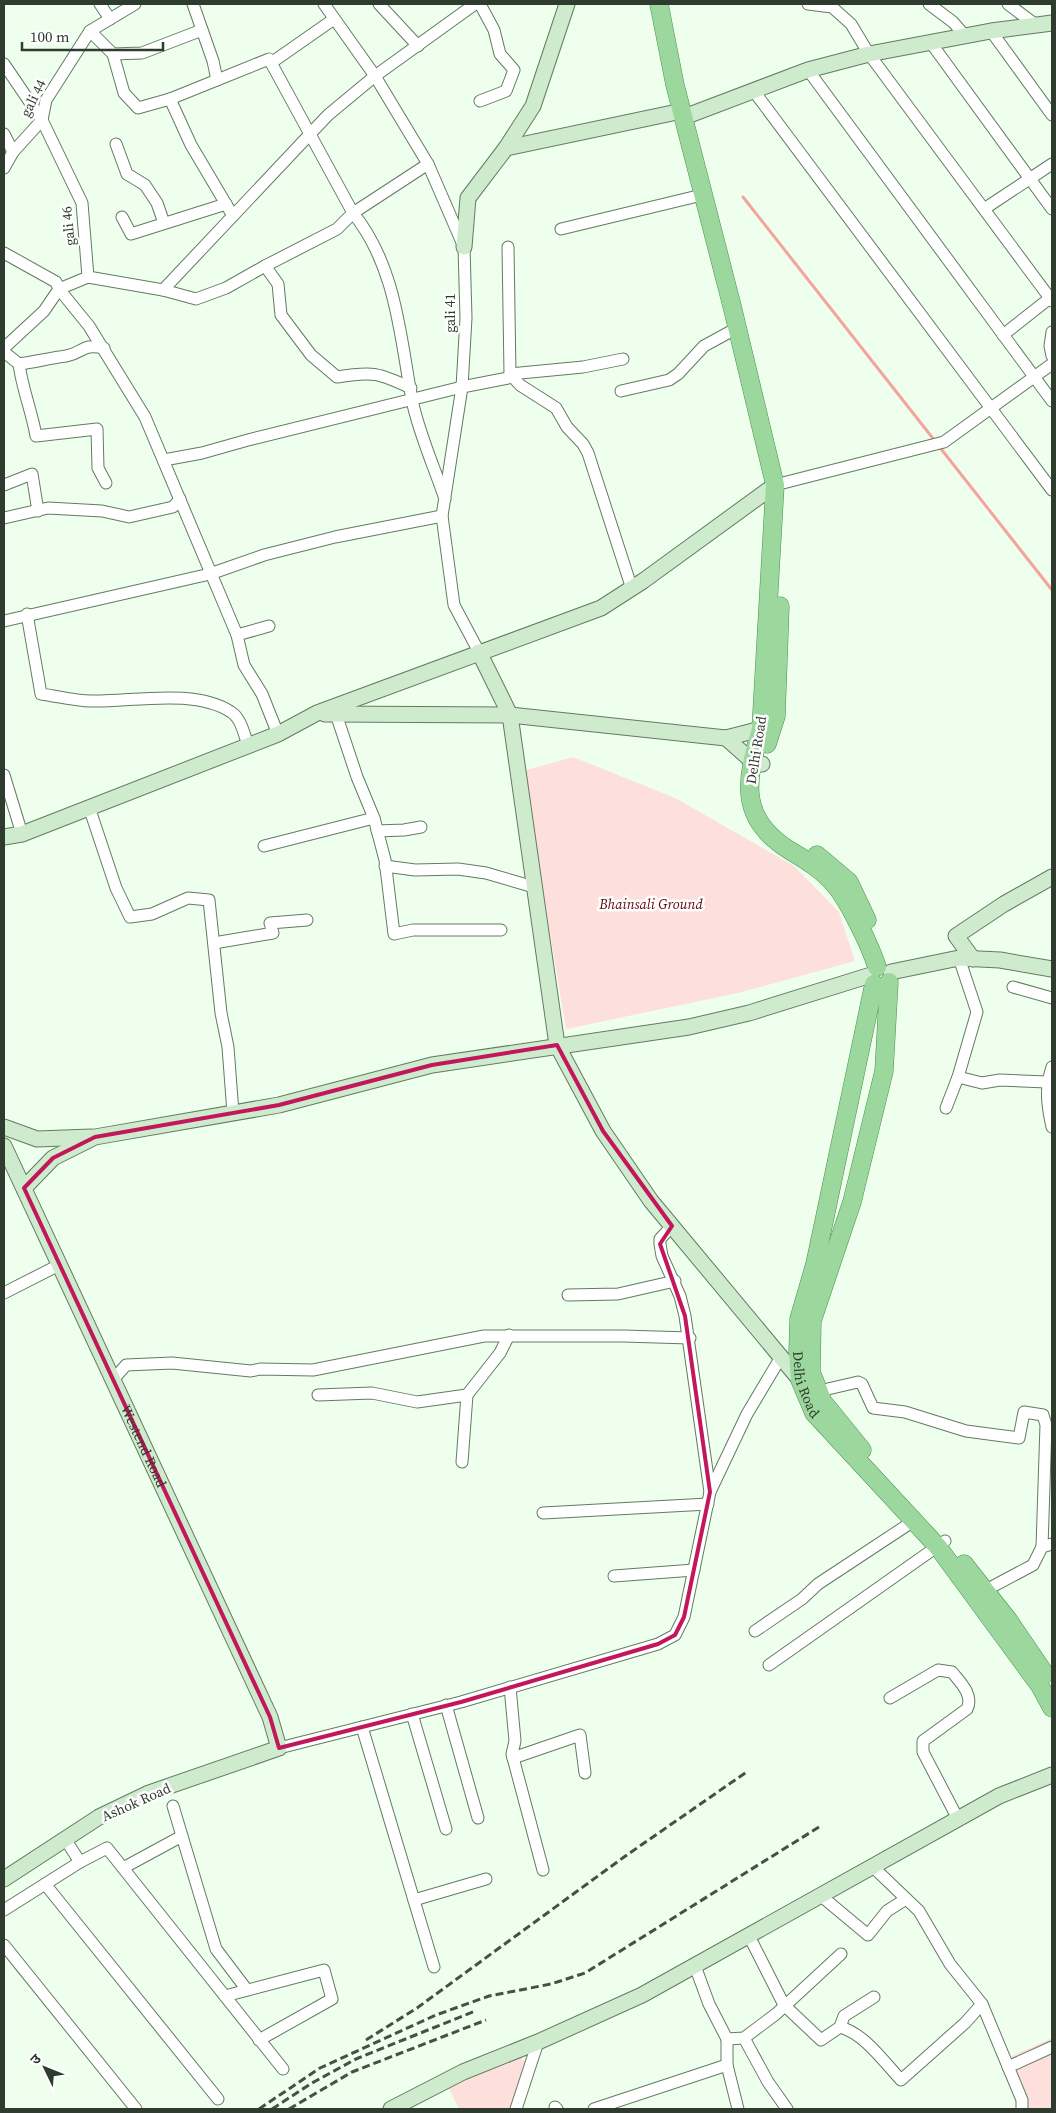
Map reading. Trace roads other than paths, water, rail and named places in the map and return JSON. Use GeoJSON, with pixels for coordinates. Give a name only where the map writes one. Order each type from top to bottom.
{"type":"FeatureCollection","features":[{"type":"Feature","properties":{"kind":"main road"},"geometry":{"type":"LineString","coordinates":[[658,4],[687,113],[736,279],[779,484]]}},
{"type":"Feature","properties":{"kind":"main road"},"geometry":{"type":"LineString","coordinates":[[671,4],[687,113],[702,195],[779,484]]}},
{"type":"Feature","properties":{"kind":"main road","name":"Delhi Road"},"geometry":{"type":"LineString","coordinates":[[779,484],[766,730],[757,763],[760,799],[769,819],[786,836],[829,864],[849,882],[881,975],[816,1264],[799,1319],[798,1352],[814,1413],[915,1520],[986,1590],[1052,1708]]}},
{"type":"Feature","properties":{"kind":"main road"},"geometry":{"type":"LineString","coordinates":[[881,975],[884,1070],[852,1202],[812,1321],[805,1376],[819,1391],[834,1417],[941,1544]]}},
{"type":"Feature","properties":{"kind":"main road","name":"Delhi Road"},"geometry":{"type":"LineString","coordinates":[[941,1544],[1052,1688]]}},
{"type":"Feature","properties":{"kind":"street"},"geometry":{"type":"LineString","coordinates":[[100,4],[110,19]]}},
{"type":"Feature","properties":{"kind":"street","name":"gali 44"},"geometry":{"type":"LineString","coordinates":[[4,168],[13,152],[42,120],[46,100],[90,31],[135,4]]}},
{"type":"Feature","properties":{"kind":"street"},"geometry":{"type":"LineString","coordinates":[[193,4],[214,62],[217,80]]}},
{"type":"Feature","properties":{"kind":"street","name":"gali 41"},"geometry":{"type":"LineString","coordinates":[[324,4],[375,76],[428,164],[464,247],[466,318],[462,387],[446,500],[442,516],[454,604],[478,652]]}},
{"type":"Feature","properties":{"kind":"street"},"geometry":{"type":"LineString","coordinates":[[379,4],[418,46]]}},
{"type":"Feature","properties":{"kind":"street"},"geometry":{"type":"LineString","coordinates":[[163,290],[328,115],[375,76],[474,4],[494,30],[500,54],[514,70],[506,91],[480,101]]}},
{"type":"Feature","properties":{"kind":"street"},"geometry":{"type":"LineString","coordinates":[[464,247],[468,198],[506,148],[533,106],[567,4]]}},
{"type":"Feature","properties":{"kind":"street"},"geometry":{"type":"LineString","coordinates":[[808,4],[832,7],[851,24],[869,54],[1051,299],[1003,334]]}},
{"type":"Feature","properties":{"kind":"street"},"geometry":{"type":"LineString","coordinates":[[929,4],[953,22],[966,37]]}},
{"type":"Feature","properties":{"kind":"street"},"geometry":{"type":"LineString","coordinates":[[1008,4],[1036,25]]}},
{"type":"Feature","properties":{"kind":"street"},"geometry":{"type":"LineString","coordinates":[[271,63],[334,19]]}},
{"type":"Feature","properties":{"kind":"street"},"geometry":{"type":"LineString","coordinates":[[506,148],[687,113],[808,70],[869,54],[991,31],[1052,23]]}},
{"type":"Feature","properties":{"kind":"street"},"geometry":{"type":"LineString","coordinates":[[113,54],[142,53],[202,30]]}},
{"type":"Feature","properties":{"kind":"street"},"geometry":{"type":"LineString","coordinates":[[90,31],[113,54],[124,93],[138,108],[170,99],[269,59],[353,213],[366,229],[393,292],[412,401],[446,500]]}},
{"type":"Feature","properties":{"kind":"street"},"geometry":{"type":"LineString","coordinates":[[991,31],[1052,115]]}},
{"type":"Feature","properties":{"kind":"street"},"geometry":{"type":"LineString","coordinates":[[931,43],[1052,209]]}},
{"type":"Feature","properties":{"kind":"street","name":"gali 46"},"geometry":{"type":"LineString","coordinates":[[5,68],[42,120],[82,202],[88,277]]}},
{"type":"Feature","properties":{"kind":"street"},"geometry":{"type":"LineString","coordinates":[[808,70],[1052,401]]}},
{"type":"Feature","properties":{"kind":"street"},"geometry":{"type":"LineString","coordinates":[[753,90],[1052,490]]}},
{"type":"Feature","properties":{"kind":"street"},"geometry":{"type":"LineString","coordinates":[[170,99],[190,145],[233,216]]}},
{"type":"Feature","properties":{"kind":"street"},"geometry":{"type":"LineString","coordinates":[[4,134],[13,152]]}},
{"type":"Feature","properties":{"kind":"street"},"geometry":{"type":"LineString","coordinates":[[116,144],[127,174],[145,185],[157,203],[164,224]]}},
{"type":"Feature","properties":{"kind":"street"},"geometry":{"type":"LineString","coordinates":[[4,348],[44,312],[59,289],[88,277],[163,290],[196,300],[226,288],[337,229],[353,213],[428,164]]}},
{"type":"Feature","properties":{"kind":"street"},"geometry":{"type":"LineString","coordinates":[[984,210],[1052,164]]}},
{"type":"Feature","properties":{"kind":"street"},"geometry":{"type":"LineString","coordinates":[[561,229],[702,195]]}},
{"type":"Feature","properties":{"kind":"street"},"geometry":{"type":"LineString","coordinates":[[122,217],[131,234],[226,204]]}},
{"type":"Feature","properties":{"kind":"street"},"geometry":{"type":"LineString","coordinates":[[164,460],[202,454],[248,440],[412,401],[462,387],[508,378],[510,374],[508,247]]}},
{"type":"Feature","properties":{"kind":"street"},"geometry":{"type":"LineString","coordinates":[[4,253],[56,282],[59,289],[104,348],[145,417],[210,574],[238,635],[244,665],[262,694],[278,734]]}},
{"type":"Feature","properties":{"kind":"street"},"geometry":{"type":"LineString","coordinates":[[265,266],[278,284],[281,314],[320,364],[337,377],[358,373],[381,374],[411,388]]}},
{"type":"Feature","properties":{"kind":"street"},"geometry":{"type":"LineString","coordinates":[[621,391],[669,380],[678,374],[704,346],[737,328]]}},
{"type":"Feature","properties":{"kind":"street"},"geometry":{"type":"LineString","coordinates":[[1052,332],[1050,346],[1052,356]]}},
{"type":"Feature","properties":{"kind":"street"},"geometry":{"type":"LineString","coordinates":[[19,364],[53,356],[68,356],[90,345],[104,348]]}},
{"type":"Feature","properties":{"kind":"street"},"geometry":{"type":"LineString","coordinates":[[4,352],[19,364],[20,379],[26,390],[36,436],[97,429],[98,468],[106,483]]}},
{"type":"Feature","properties":{"kind":"street"},"geometry":{"type":"LineString","coordinates":[[510,374],[583,367],[623,359]]}},
{"type":"Feature","properties":{"kind":"street"},"geometry":{"type":"LineString","coordinates":[[4,837],[22,834],[278,734],[317,714],[478,652],[601,608],[632,589],[779,484],[938,444],[992,408],[1052,364]]}},
{"type":"Feature","properties":{"kind":"street"},"geometry":{"type":"LineString","coordinates":[[510,374],[520,385],[556,408],[567,427],[583,444],[588,453],[632,589]]}},
{"type":"Feature","properties":{"kind":"street"},"geometry":{"type":"LineString","coordinates":[[4,485],[32,474],[38,511]]}},
{"type":"Feature","properties":{"kind":"street"},"geometry":{"type":"LineString","coordinates":[[4,518],[48,508],[102,511],[129,518],[173,507],[180,499]]}},
{"type":"Feature","properties":{"kind":"street"},"geometry":{"type":"LineString","coordinates":[[4,621],[26,614],[210,574],[264,555],[335,536],[442,516]]}},
{"type":"Feature","properties":{"kind":"street"},"geometry":{"type":"LineString","coordinates":[[26,614],[41,694],[90,701],[162,697],[208,702],[232,712],[242,726],[248,745]]}},
{"type":"Feature","properties":{"kind":"street"},"geometry":{"type":"LineString","coordinates":[[238,635],[268,626]]}},
{"type":"Feature","properties":{"kind":"street"},"geometry":{"type":"LineString","coordinates":[[478,652],[510,715],[557,1045],[603,1131],[651,1200],[782,1357],[805,1376]]}},
{"type":"Feature","properties":{"kind":"street"},"geometry":{"type":"LineString","coordinates":[[317,714],[510,715],[726,738],[766,730]]}},
{"type":"Feature","properties":{"kind":"street"},"geometry":{"type":"LineString","coordinates":[[336,714],[350,760],[374,818],[385,866],[394,934],[412,930],[501,930]]}},
{"type":"Feature","properties":{"kind":"street"},"geometry":{"type":"LineString","coordinates":[[726,738],[757,763]]}},
{"type":"Feature","properties":{"kind":"street"},"geometry":{"type":"LineString","coordinates":[[4,775],[22,834]]}},
{"type":"Feature","properties":{"kind":"street"},"geometry":{"type":"LineString","coordinates":[[89,807],[116,888],[130,917],[152,914],[188,898],[209,900],[221,1013],[229,1056],[233,1113]]}},
{"type":"Feature","properties":{"kind":"street"},"geometry":{"type":"LineString","coordinates":[[264,846],[374,818]]}},
{"type":"Feature","properties":{"kind":"street"},"geometry":{"type":"LineString","coordinates":[[377,830],[404,830],[420,827]]}},
{"type":"Feature","properties":{"kind":"street"},"geometry":{"type":"LineString","coordinates":[[385,866],[415,870],[458,869],[486,873],[534,887]]}},
{"type":"Feature","properties":{"kind":"street"},"geometry":{"type":"LineString","coordinates":[[946,1108],[958,1077],[977,1012],[966,959],[956,936],[1004,904],[1052,877]]}},
{"type":"Feature","properties":{"kind":"street"},"geometry":{"type":"LineString","coordinates":[[214,943],[273,933],[270,923],[306,920]]}},
{"type":"Feature","properties":{"kind":"street"},"geometry":{"type":"LineString","coordinates":[[4,1127],[37,1139],[95,1137],[278,1105],[432,1065],[557,1045],[689,1027],[749,1013],[881,975],[966,959],[1000,960],[1052,969]]}},
{"type":"Feature","properties":{"kind":"street"},"geometry":{"type":"LineString","coordinates":[[1012,986],[1052,998]]}},
{"type":"Feature","properties":{"kind":"street"},"geometry":{"type":"LineString","coordinates":[[1052,1067],[1047,1082],[1048,1107],[1052,1127]]}},
{"type":"Feature","properties":{"kind":"street"},"geometry":{"type":"LineString","coordinates":[[958,1077],[982,1083],[1000,1080],[1047,1082]]}},
{"type":"Feature","properties":{"kind":"street"},"geometry":{"type":"LineString","coordinates":[[24,1188],[53,1158],[95,1137]]}},
{"type":"Feature","properties":{"kind":"street","name":"Westend Road"},"geometry":{"type":"LineString","coordinates":[[4,1146],[270,1717],[279,1748]]}},
{"type":"Feature","properties":{"kind":"street"},"geometry":{"type":"LineString","coordinates":[[672,1226],[660,1239],[660,1244],[662,1256],[675,1281],[690,1338],[710,1492]]}},
{"type":"Feature","properties":{"kind":"street"},"geometry":{"type":"LineString","coordinates":[[4,1293],[59,1265]]}},
{"type":"Feature","properties":{"kind":"street"},"geometry":{"type":"LineString","coordinates":[[568,1295],[618,1294],[675,1281]]}},
{"type":"Feature","properties":{"kind":"street"},"geometry":{"type":"LineString","coordinates":[[462,1462],[467,1395],[500,1353],[509,1335]]}},
{"type":"Feature","properties":{"kind":"street"},"geometry":{"type":"LineString","coordinates":[[112,1380],[126,1366],[172,1363],[252,1371],[260,1369],[313,1370],[484,1336],[690,1338]]}},
{"type":"Feature","properties":{"kind":"street"},"geometry":{"type":"LineString","coordinates":[[279,1748],[510,1687],[658,1644],[675,1635],[684,1617],[710,1492],[747,1414],[782,1357]]}},
{"type":"Feature","properties":{"kind":"street"},"geometry":{"type":"LineString","coordinates":[[819,1391],[858,1382],[862,1384],[874,1408],[905,1412],[966,1432],[1018,1438],[1024,1412],[1043,1415],[1046,1426],[1047,1546],[1033,1566],[986,1590]]}},
{"type":"Feature","properties":{"kind":"street"},"geometry":{"type":"LineString","coordinates":[[318,1395],[372,1393],[417,1402],[467,1395]]}},
{"type":"Feature","properties":{"kind":"street"},"geometry":{"type":"LineString","coordinates":[[543,1513],[708,1504]]}},
{"type":"Feature","properties":{"kind":"street"},"geometry":{"type":"LineString","coordinates":[[755,1631],[802,1599],[818,1584],[915,1520]]}},
{"type":"Feature","properties":{"kind":"street"},"geometry":{"type":"LineString","coordinates":[[769,1665],[941,1544]]}},
{"type":"Feature","properties":{"kind":"street"},"geometry":{"type":"LineString","coordinates":[[614,1576],[694,1570]]}},
{"type":"Feature","properties":{"kind":"street"},"geometry":{"type":"LineString","coordinates":[[890,1698],[938,1670],[952,1672],[962,1684],[969,1699],[967,1708],[923,1741],[921,1745],[958,1819]]}},
{"type":"Feature","properties":{"kind":"street"},"geometry":{"type":"LineString","coordinates":[[510,1687],[515,1741],[513,1758],[543,1870]]}},
{"type":"Feature","properties":{"kind":"street"},"geometry":{"type":"LineString","coordinates":[[446,1705],[478,1818]]}},
{"type":"Feature","properties":{"kind":"street"},"geometry":{"type":"LineString","coordinates":[[412,1714],[446,1829]]}},
{"type":"Feature","properties":{"kind":"street"},"geometry":{"type":"LineString","coordinates":[[362,1727],[434,1967]]}},
{"type":"Feature","properties":{"kind":"street"},"geometry":{"type":"LineString","coordinates":[[513,1758],[580,1735],[585,1773]]}},
{"type":"Feature","properties":{"kind":"street","name":"Ashok Road"},"geometry":{"type":"LineString","coordinates":[[4,1880],[99,1817],[149,1793],[279,1748]]}},
{"type":"Feature","properties":{"kind":"street"},"geometry":{"type":"LineString","coordinates":[[392,2109],[463,2072],[538,2042],[642,1995],[999,1796],[1052,1775]]}},
{"type":"Feature","properties":{"kind":"street"},"geometry":{"type":"LineString","coordinates":[[173,1806],[216,1949],[247,1990]]}},
{"type":"Feature","properties":{"kind":"street"},"geometry":{"type":"LineString","coordinates":[[122,1868],[182,1836]]}},
{"type":"Feature","properties":{"kind":"street"},"geometry":{"type":"LineString","coordinates":[[65,1840],[80,1862]]}},
{"type":"Feature","properties":{"kind":"street"},"geometry":{"type":"LineString","coordinates":[[4,1910],[80,1862],[108,1848],[283,2069]]}},
{"type":"Feature","properties":{"kind":"street"},"geometry":{"type":"LineString","coordinates":[[872,1866],[919,1911],[950,1964],[982,2004],[1022,2100],[1022,2109]]}},
{"type":"Feature","properties":{"kind":"street"},"geometry":{"type":"LineString","coordinates":[[414,1900],[486,1880]]}},
{"type":"Feature","properties":{"kind":"street"},"geometry":{"type":"LineString","coordinates":[[45,1884],[218,2099]]}},
{"type":"Feature","properties":{"kind":"street"},"geometry":{"type":"LineString","coordinates":[[820,1895],[868,1935],[887,1911],[906,1899]]}},
{"type":"Feature","properties":{"kind":"street"},"geometry":{"type":"LineString","coordinates":[[749,1936],[772,1986],[784,2005],[821,2040],[840,2027],[844,2016],[874,1997]]}},
{"type":"Feature","properties":{"kind":"street"},"geometry":{"type":"LineString","coordinates":[[4,1945],[136,2109]]}},
{"type":"Feature","properties":{"kind":"street"},"geometry":{"type":"LineString","coordinates":[[727,2039],[744,2038],[841,1954]]}},
{"type":"Feature","properties":{"kind":"street"},"geometry":{"type":"LineString","coordinates":[[695,1966],[709,2004],[727,2039],[727,2065],[738,2109]]}},
{"type":"Feature","properties":{"kind":"street"},"geometry":{"type":"LineString","coordinates":[[225,1996],[324,1970],[332,1999],[260,2040]]}},
{"type":"Feature","properties":{"kind":"street"},"geometry":{"type":"LineString","coordinates":[[840,2027],[849,2030],[870,2047],[901,2080],[965,2023],[982,2004]]}},
{"type":"Feature","properties":{"kind":"street"},"geometry":{"type":"LineString","coordinates":[[744,2038],[768,2082],[787,2109]]}},
{"type":"Feature","properties":{"kind":"street"},"geometry":{"type":"LineString","coordinates":[[516,2109],[538,2042]]}},
{"type":"Feature","properties":{"kind":"street"},"geometry":{"type":"LineString","coordinates":[[1008,2067],[1052,2047]]}},
{"type":"Feature","properties":{"kind":"street"},"geometry":{"type":"LineString","coordinates":[[594,2109],[727,2065]]}},
{"type":"Feature","properties":{"kind":"waterway"},"geometry":{"type":"LineString","coordinates":[[743,197],[935,441]]}},
{"type":"Feature","properties":{"kind":"waterway"},"geometry":{"type":"LineString","coordinates":[[938,445],[1052,590]]}},
{"type":"Feature","properties":{"kind":"railway"},"geometry":{"type":"LineString","coordinates":[[366,2040],[417,2008],[624,1857],[748,1771]]}},
{"type":"Feature","properties":{"kind":"railway"},"geometry":{"type":"LineString","coordinates":[[259,2109],[320,2068],[436,2015],[489,1996],[551,1984],[585,1973],[819,1827]]}},
{"type":"Feature","properties":{"kind":"railway"},"geometry":{"type":"LineString","coordinates":[[272,2109],[312,2083],[356,2059],[475,2011]]}},
{"type":"Feature","properties":{"kind":"railway"},"geometry":{"type":"LineString","coordinates":[[289,2109],[352,2072],[486,2020]]}},
{"type":"Feature","properties":{"kind":"park label","name":"Bhainsali Ground"},"geometry":{"type":"Point","coordinates":[651,904]}}]}
